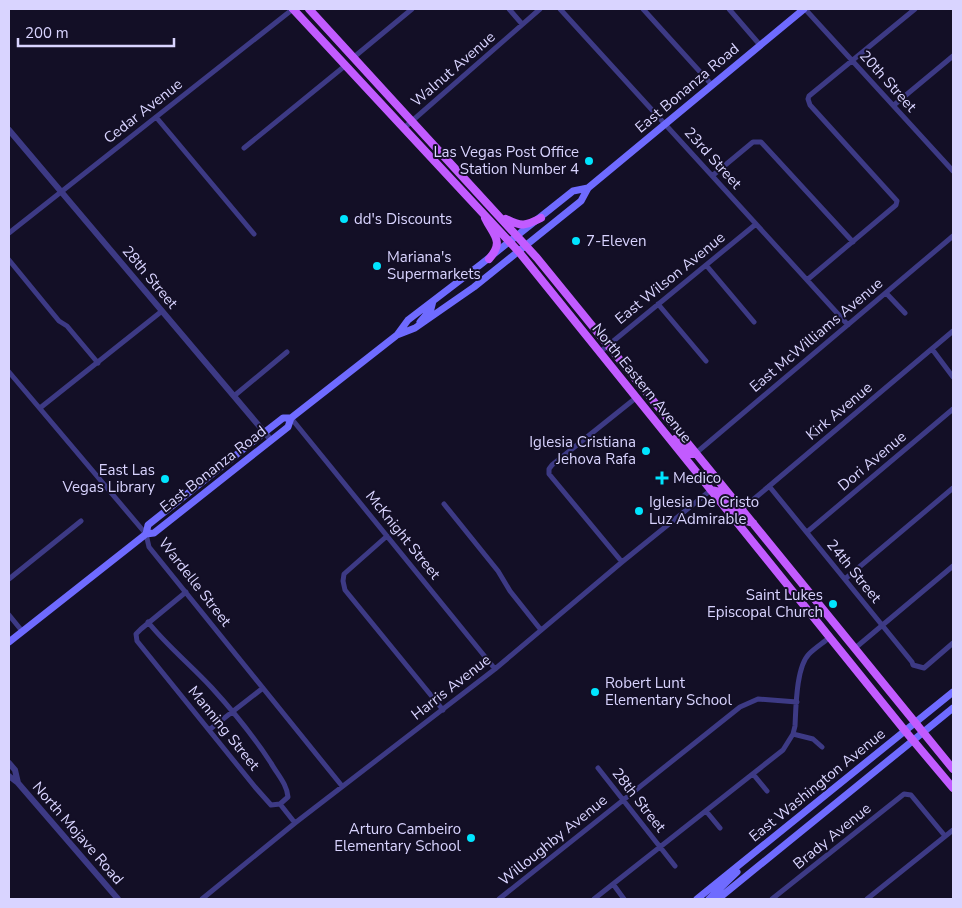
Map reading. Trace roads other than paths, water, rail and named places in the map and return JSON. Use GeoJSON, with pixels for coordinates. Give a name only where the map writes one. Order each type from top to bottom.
{"type":"FeatureCollection","features":[{"type":"Feature","properties":{"kind":"main road","name":"North Eastern Avenue"},"geometry":{"type":"LineString","coordinates":[[293,9],[519,252],[913,742],[953,788]]}},
{"type":"Feature","properties":{"kind":"main road","name":"North Eastern Avenue"},"geometry":{"type":"LineString","coordinates":[[309,9],[518,236],[953,769]]}},
{"type":"Feature","properties":{"kind":"main road","name":"East Bonanza Road"},"geometry":{"type":"LineString","coordinates":[[9,642],[146,534],[154,533],[288,427],[291,418],[397,336],[415,328],[474,287],[519,252],[582,201],[588,188],[804,9]]}},
{"type":"Feature","properties":{"kind":"main road"},"geometry":{"type":"LineString","coordinates":[[424,149],[432,150],[447,165],[453,165]]}},
{"type":"Feature","properties":{"kind":"main road","name":"East Bonanza Road"},"geometry":{"type":"LineString","coordinates":[[397,336],[408,320],[489,259],[573,191],[588,188]]}},
{"type":"Feature","properties":{"kind":"main road"},"geometry":{"type":"LineString","coordinates":[[480,209],[497,240],[496,250],[489,259]]}},
{"type":"Feature","properties":{"kind":"main road"},"geometry":{"type":"LineString","coordinates":[[500,216],[515,224],[522,225],[530,224],[541,218]]}},
{"type":"Feature","properties":{"kind":"main road"},"geometry":{"type":"LineString","coordinates":[[415,328],[432,309],[433,301]]}},
{"type":"Feature","properties":{"kind":"main road","name":"East Bonanza Road"},"geometry":{"type":"LineString","coordinates":[[146,534],[148,525],[283,418],[291,418]]}},
{"type":"Feature","properties":{"kind":"main road"},"geometry":{"type":"LineString","coordinates":[[657,422],[688,452],[691,454],[696,453]]}},
{"type":"Feature","properties":{"kind":"main road"},"geometry":{"type":"LineString","coordinates":[[711,490],[720,492],[742,520],[752,523]]}},
{"type":"Feature","properties":{"kind":"main road"},"geometry":{"type":"LineString","coordinates":[[830,637],[840,640],[852,654],[861,658]]}},
{"type":"Feature","properties":{"kind":"main road","name":"East Washington Avenue"},"geometry":{"type":"LineString","coordinates":[[697,899],[906,732],[953,692]]}},
{"type":"Feature","properties":{"kind":"main road","name":"East Washington Avenue"},"geometry":{"type":"LineString","coordinates":[[718,899],[953,708]]}},
{"type":"Feature","properties":{"kind":"main road"},"geometry":{"type":"LineString","coordinates":[[709,899],[754,853]]}},
{"type":"Feature","properties":{"kind":"street","name":"Cedar Avenue"},"geometry":{"type":"LineString","coordinates":[[9,233],[293,9]]}},
{"type":"Feature","properties":{"kind":"street"},"geometry":{"type":"LineString","coordinates":[[354,57],[412,9]]}},
{"type":"Feature","properties":{"kind":"street"},"geometry":{"type":"LineString","coordinates":[[509,9],[522,24]]}},
{"type":"Feature","properties":{"kind":"street","name":"Walnut Avenue"},"geometry":{"type":"LineString","coordinates":[[404,128],[540,9]]}},
{"type":"Feature","properties":{"kind":"street","name":"23rd Street"},"geometry":{"type":"LineString","coordinates":[[560,9],[848,325]]}},
{"type":"Feature","properties":{"kind":"street"},"geometry":{"type":"LineString","coordinates":[[643,9],[712,85]]}},
{"type":"Feature","properties":{"kind":"street"},"geometry":{"type":"LineString","coordinates":[[728,9],[760,45]]}},
{"type":"Feature","properties":{"kind":"street","name":"20th Street"},"geometry":{"type":"LineString","coordinates":[[804,9],[953,170]]}},
{"type":"Feature","properties":{"kind":"street"},"geometry":{"type":"LineString","coordinates":[[807,280],[896,205],[897,201],[810,105],[809,96],[915,9]]}},
{"type":"Feature","properties":{"kind":"street"},"geometry":{"type":"LineString","coordinates":[[894,105],[953,56]]}},
{"type":"Feature","properties":{"kind":"street"},"geometry":{"type":"LineString","coordinates":[[244,148],[346,65]]}},
{"type":"Feature","properties":{"kind":"street"},"geometry":{"type":"LineString","coordinates":[[156,117],[254,234]]}},
{"type":"Feature","properties":{"kind":"street","name":"28th Street"},"geometry":{"type":"LineString","coordinates":[[9,130],[271,440]]}},
{"type":"Feature","properties":{"kind":"street"},"geometry":{"type":"LineString","coordinates":[[712,176],[753,142],[761,142],[853,242]]}},
{"type":"Feature","properties":{"kind":"street","name":"East Wilson Avenue"},"geometry":{"type":"LineString","coordinates":[[600,352],[756,224]]}},
{"type":"Feature","properties":{"kind":"street","name":"East McWilliams Avenue"},"geometry":{"type":"LineString","coordinates":[[696,453],[953,236]]}},
{"type":"Feature","properties":{"kind":"street"},"geometry":{"type":"LineString","coordinates":[[9,260],[59,321],[67,326],[98,363]]}},
{"type":"Feature","properties":{"kind":"street"},"geometry":{"type":"LineString","coordinates":[[706,265],[754,322]]}},
{"type":"Feature","properties":{"kind":"street"},"geometry":{"type":"LineString","coordinates":[[886,293],[905,313]]}},
{"type":"Feature","properties":{"kind":"street"},"geometry":{"type":"LineString","coordinates":[[658,304],[706,361]]}},
{"type":"Feature","properties":{"kind":"street"},"geometry":{"type":"LineString","coordinates":[[40,408],[162,311]]}},
{"type":"Feature","properties":{"kind":"street","name":"Kirk Avenue"},"geometry":{"type":"LineString","coordinates":[[742,509],[953,331]]}},
{"type":"Feature","properties":{"kind":"street"},"geometry":{"type":"LineString","coordinates":[[932,350],[953,377]]}},
{"type":"Feature","properties":{"kind":"street"},"geometry":{"type":"LineString","coordinates":[[234,396],[287,352]]}},
{"type":"Feature","properties":{"kind":"street","name":"Wardelle Street"},"geometry":{"type":"LineString","coordinates":[[9,372],[146,534],[149,547],[342,786]]}},
{"type":"Feature","properties":{"kind":"street"},"geometry":{"type":"LineString","coordinates":[[622,562],[568,498],[549,470],[552,465],[637,397]]}},
{"type":"Feature","properties":{"kind":"street","name":"Dori Avenue"},"geometry":{"type":"LineString","coordinates":[[806,532],[953,408]]}},
{"type":"Feature","properties":{"kind":"street","name":"McKnight Street"},"geometry":{"type":"LineString","coordinates":[[291,418],[495,669]]}},
{"type":"Feature","properties":{"kind":"street","name":"24th Street"},"geometry":{"type":"LineString","coordinates":[[769,486],[912,662],[913,666],[924,668],[953,643]]}},
{"type":"Feature","properties":{"kind":"street"},"geometry":{"type":"LineString","coordinates":[[845,579],[953,488]]}},
{"type":"Feature","properties":{"kind":"street","name":"Harris Avenue"},"geometry":{"type":"LineString","coordinates":[[202,899],[342,786],[444,710],[711,490]]}},
{"type":"Feature","properties":{"kind":"street"},"geometry":{"type":"LineString","coordinates":[[444,504],[498,571],[510,592],[542,630]]}},
{"type":"Feature","properties":{"kind":"street"},"geometry":{"type":"LineString","coordinates":[[9,579],[81,521]]}},
{"type":"Feature","properties":{"kind":"street"},"geometry":{"type":"LineString","coordinates":[[387,536],[344,574],[345,590],[444,710]]}},
{"type":"Feature","properties":{"kind":"street"},"geometry":{"type":"LineString","coordinates":[[854,649],[953,566]]}},
{"type":"Feature","properties":{"kind":"street"},"geometry":{"type":"LineString","coordinates":[[186,592],[148,622],[160,637],[212,687],[266,756],[287,789],[288,797],[280,804]]}},
{"type":"Feature","properties":{"kind":"street"},"geometry":{"type":"LineString","coordinates":[[9,615],[22,631]]}},
{"type":"Feature","properties":{"kind":"street","name":"Manning Street"},"geometry":{"type":"LineString","coordinates":[[148,622],[136,634],[137,641],[271,806],[280,804],[295,823]]}},
{"type":"Feature","properties":{"kind":"street"},"geometry":{"type":"LineString","coordinates":[[594,899],[783,750],[792,734],[800,672],[804,662],[808,654],[830,637]]}},
{"type":"Feature","properties":{"kind":"street"},"geometry":{"type":"LineString","coordinates":[[209,730],[263,688]]}},
{"type":"Feature","properties":{"kind":"street","name":"Willoughby Avenue"},"geometry":{"type":"LineString","coordinates":[[499,899],[740,707],[758,699],[797,702]]}},
{"type":"Feature","properties":{"kind":"street"},"geometry":{"type":"LineString","coordinates":[[792,734],[813,740],[822,747]]}},
{"type":"Feature","properties":{"kind":"street","name":"North Mojave Road"},"geometry":{"type":"LineString","coordinates":[[9,763],[15,770],[18,782]]}},
{"type":"Feature","properties":{"kind":"street","name":"28th Street"},"geometry":{"type":"LineString","coordinates":[[598,768],[675,866]]}},
{"type":"Feature","properties":{"kind":"street"},"geometry":{"type":"LineString","coordinates":[[752,774],[766,791]]}},
{"type":"Feature","properties":{"kind":"street","name":"North Mojave Road"},"geometry":{"type":"LineString","coordinates":[[9,776],[18,782],[118,899]]}},
{"type":"Feature","properties":{"kind":"street","name":"Brady Avenue"},"geometry":{"type":"LineString","coordinates":[[772,899],[904,794],[911,795],[945,836]]}},
{"type":"Feature","properties":{"kind":"street"},"geometry":{"type":"LineString","coordinates":[[706,811],[720,828]]}},
{"type":"Feature","properties":{"kind":"street"},"geometry":{"type":"LineString","coordinates":[[866,899],[953,830]]}},
{"type":"Feature","properties":{"kind":"street"},"geometry":{"type":"LineString","coordinates":[[612,884],[624,899]]}},
{"type":"Feature","properties":{"kind":"place","name":"Las Vegas Post Office Station Number 4"},"geometry":{"type":"Point","coordinates":[589,161]}},
{"type":"Feature","properties":{"kind":"place","name":"dd's Discounts"},"geometry":{"type":"Point","coordinates":[344,219]}},
{"type":"Feature","properties":{"kind":"place","name":"7-Eleven"},"geometry":{"type":"Point","coordinates":[576,241]}},
{"type":"Feature","properties":{"kind":"place","name":"Mariana's Supermarkets"},"geometry":{"type":"Point","coordinates":[377,266]}},
{"type":"Feature","properties":{"kind":"place","name":"Iglesia Cristiana Jehova Rafa"},"geometry":{"type":"Point","coordinates":[646,451]}},
{"type":"Feature","properties":{"kind":"place","name":"Medico"},"geometry":{"type":"Point","coordinates":[662,478]}},
{"type":"Feature","properties":{"kind":"place","name":"East Las Vegas Library"},"geometry":{"type":"Point","coordinates":[165,479]}},
{"type":"Feature","properties":{"kind":"place","name":"Iglesia De Cristo Luz Admirable"},"geometry":{"type":"Point","coordinates":[639,511]}},
{"type":"Feature","properties":{"kind":"place","name":"Saint Lukes Episcopal Church"},"geometry":{"type":"Point","coordinates":[833,604]}},
{"type":"Feature","properties":{"kind":"place","name":"Robert Lunt Elementary School"},"geometry":{"type":"Point","coordinates":[595,692]}},
{"type":"Feature","properties":{"kind":"place","name":"Arturo Cambeiro Elementary School"},"geometry":{"type":"Point","coordinates":[471,838]}}]}
